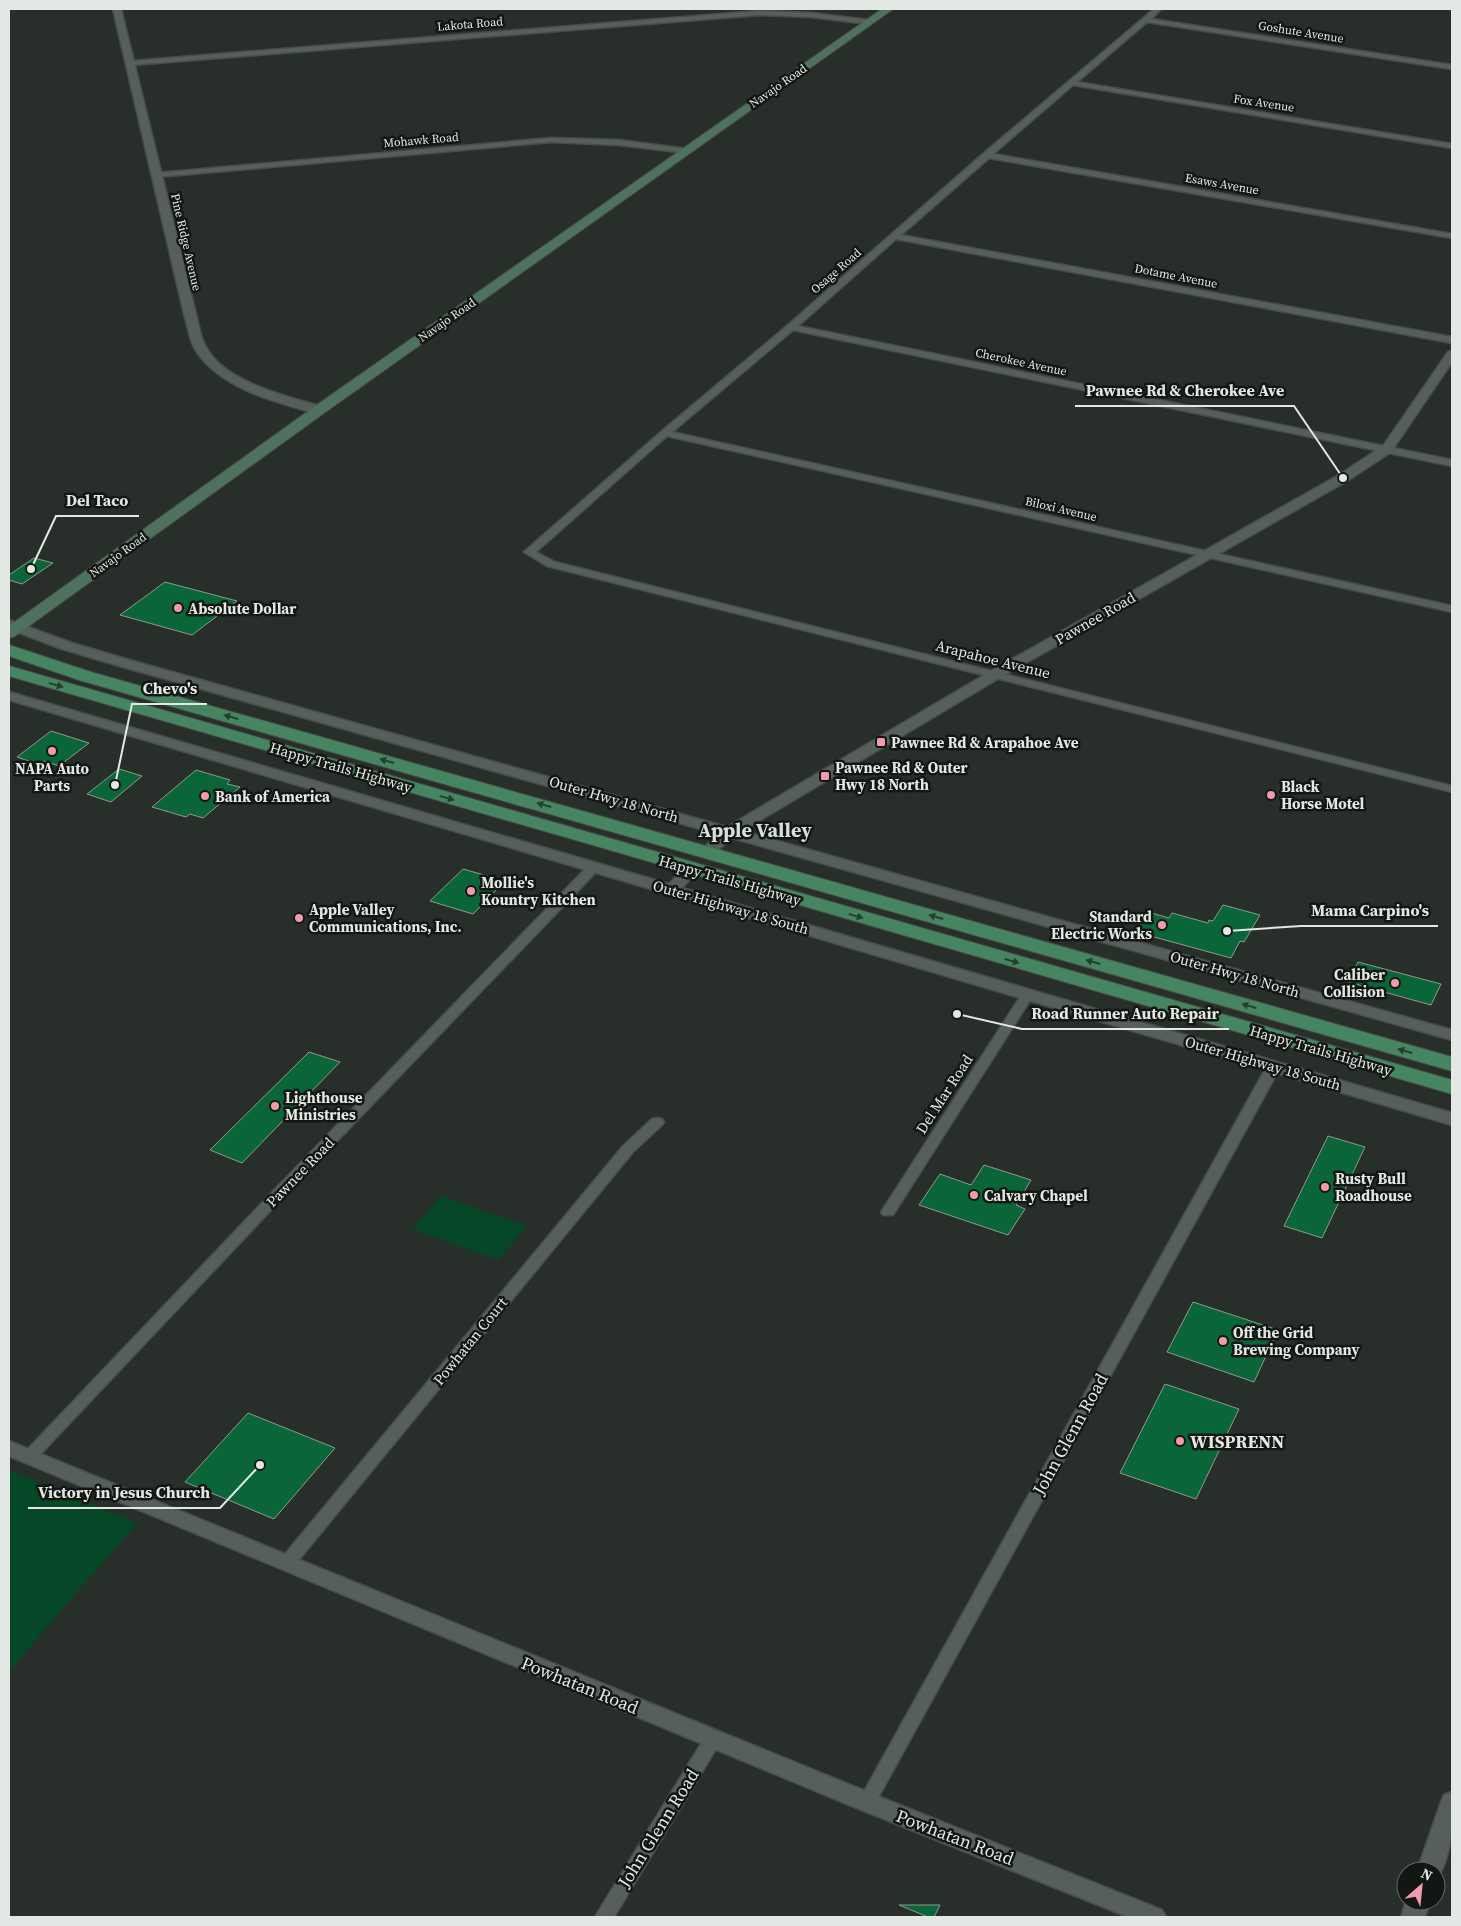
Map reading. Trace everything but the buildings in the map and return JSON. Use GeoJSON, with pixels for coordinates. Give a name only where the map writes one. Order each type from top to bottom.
{"type":"FeatureCollection","features":[{"type":"Feature","properties":{"kind":"main road","name":"Navajo Road"},"geometry":{"type":"LineString","coordinates":[[11,628],[888,9]]}},
{"type":"Feature","properties":{"kind":"main road","name":"Happy Trails Highway"},"geometry":{"type":"LineString","coordinates":[[9,650],[95,678],[1452,1064]]}},
{"type":"Feature","properties":{"kind":"main road","name":"Happy Trails Highway"},"geometry":{"type":"LineString","coordinates":[[9,671],[1452,1087]]}},
{"type":"Feature","properties":{"kind":"main road"},"geometry":{"type":"LineString","coordinates":[[517,818],[554,821],[682,856],[708,851]]}},
{"type":"Feature","properties":{"kind":"main road"},"geometry":{"type":"LineString","coordinates":[[691,869],[702,865],[716,864],[845,899],[874,900]]}},
{"type":"Feature","properties":{"kind":"street","name":"Pine Ridge Avenue"},"geometry":{"type":"LineString","coordinates":[[117,9],[132,63],[190,314],[202,351],[223,372],[262,392],[320,410]]}},
{"type":"Feature","properties":{"kind":"street","name":"Osage Road"},"geometry":{"type":"LineString","coordinates":[[529,552],[664,433],[791,327],[987,155],[1158,9]]}},
{"type":"Feature","properties":{"kind":"street","name":"Lakota Road"},"geometry":{"type":"LineString","coordinates":[[132,63],[759,13],[869,22]]}},
{"type":"Feature","properties":{"kind":"street","name":"Goshute Avenue"},"geometry":{"type":"LineString","coordinates":[[1146,20],[1452,67]]}},
{"type":"Feature","properties":{"kind":"street","name":"Fox Avenue"},"geometry":{"type":"LineString","coordinates":[[1072,83],[1452,146]]}},
{"type":"Feature","properties":{"kind":"street","name":"Mohawk Road"},"geometry":{"type":"LineString","coordinates":[[157,175],[551,140],[594,140],[646,144],[687,151]]}},
{"type":"Feature","properties":{"kind":"street","name":"Esaws Avenue"},"geometry":{"type":"LineString","coordinates":[[987,155],[1452,236]]}},
{"type":"Feature","properties":{"kind":"street","name":"Dotame Avenue"},"geometry":{"type":"LineString","coordinates":[[895,236],[1452,340]]}},
{"type":"Feature","properties":{"kind":"street","name":"Cherokee Avenue"},"geometry":{"type":"LineString","coordinates":[[791,327],[1452,463]]}},
{"type":"Feature","properties":{"kind":"street","name":"Pawnee Road"},"geometry":{"type":"LineString","coordinates":[[708,851],[730,832],[996,674],[1343,478],[1387,449],[1452,354]]}},
{"type":"Feature","properties":{"kind":"street","name":"Biloxi Avenue"},"geometry":{"type":"LineString","coordinates":[[664,433],[1452,609]]}},
{"type":"Feature","properties":{"kind":"street","name":"Arapahoe Avenue"},"geometry":{"type":"LineString","coordinates":[[529,552],[551,564],[996,674],[1452,790]]}},
{"type":"Feature","properties":{"kind":"street","name":"Outer Hwy 18 North"},"geometry":{"type":"LineString","coordinates":[[11,628],[119,661],[1452,1036]]}},
{"type":"Feature","properties":{"kind":"street","name":"Outer Highway 18 South"},"geometry":{"type":"LineString","coordinates":[[9,696],[1452,1119]]}},
{"type":"Feature","properties":{"kind":"street","name":"Pawnee Road"},"geometry":{"type":"LineString","coordinates":[[29,1457],[285,1187],[593,868]]}},
{"type":"Feature","properties":{"kind":"street"},"geometry":{"type":"LineString","coordinates":[[672,890],[691,869]]}},
{"type":"Feature","properties":{"kind":"street","name":"Del Mar Road"},"geometry":{"type":"LineString","coordinates":[[888,1212],[1028,994]]}},
{"type":"Feature","properties":{"kind":"street","name":"John Glenn Road"},"geometry":{"type":"LineString","coordinates":[[867,1802],[1274,1066]]}},
{"type":"Feature","properties":{"kind":"street","name":"Powhatan Court"},"geometry":{"type":"LineString","coordinates":[[287,1563],[628,1149],[657,1122]]}},
{"type":"Feature","properties":{"kind":"street","name":"Powhatan Road"},"geometry":{"type":"LineString","coordinates":[[9,1448],[713,1739],[1154,1917]]}},
{"type":"Feature","properties":{"kind":"street","name":"John Glenn Road"},"geometry":{"type":"LineString","coordinates":[[604,1917],[713,1739]]}},
{"type":"Feature","properties":{"kind":"street"},"geometry":{"type":"LineString","coordinates":[[1432,1861],[1452,1802]]}},
{"type":"Feature","properties":{"kind":"green space"},"geometry":{"type":"Polygon","coordinates":[[[441,1196],[527,1226],[498,1260],[412,1229],[441,1196]]]}},
{"type":"Feature","properties":{"kind":"green space"},"geometry":{"type":"Polygon","coordinates":[[[9,1470],[137,1523],[9,1671],[9,1470]]]}},
{"type":"Feature","properties":{"kind":"place","name":"Pawnee Rd & Cherokee Ave"},"geometry":{"type":"Point","coordinates":[1343,478]}},
{"type":"Feature","properties":{"kind":"place","name":"Del Taco"},"geometry":{"type":"Point","coordinates":[31,569]}},
{"type":"Feature","properties":{"kind":"place","name":"Absolute Dollar"},"geometry":{"type":"Point","coordinates":[178,608]}},
{"type":"Feature","properties":{"kind":"place","name":"Pawnee Rd & Arapahoe Ave"},"geometry":{"type":"Point","coordinates":[881,742]}},
{"type":"Feature","properties":{"kind":"place","name":"NAPA Auto Parts"},"geometry":{"type":"Point","coordinates":[52,751]}},
{"type":"Feature","properties":{"kind":"place","name":"Pawnee Rd & Outer Hwy 18 North"},"geometry":{"type":"Point","coordinates":[825,776]}},
{"type":"Feature","properties":{"kind":"place","name":"Chevo's"},"geometry":{"type":"Point","coordinates":[115,785]}},
{"type":"Feature","properties":{"kind":"place","name":"Black Horse Motel"},"geometry":{"type":"Point","coordinates":[1271,795]}},
{"type":"Feature","properties":{"kind":"place","name":"Bank of America"},"geometry":{"type":"Point","coordinates":[205,796]}},
{"type":"Feature","properties":{"kind":"place","name":"Mollie's Kountry Kitchen"},"geometry":{"type":"Point","coordinates":[471,891]}},
{"type":"Feature","properties":{"kind":"place","name":"Apple Valley Communications, Inc."},"geometry":{"type":"Point","coordinates":[299,918]}},
{"type":"Feature","properties":{"kind":"place","name":"Standard Electric Works"},"geometry":{"type":"Point","coordinates":[1162,925]}},
{"type":"Feature","properties":{"kind":"place","name":"Mama Carpino's"},"geometry":{"type":"Point","coordinates":[1227,931]}},
{"type":"Feature","properties":{"kind":"place","name":"Caliber Collision"},"geometry":{"type":"Point","coordinates":[1395,983]}},
{"type":"Feature","properties":{"kind":"place","name":"Road Runner Auto Repair"},"geometry":{"type":"Point","coordinates":[957,1014]}},
{"type":"Feature","properties":{"kind":"place","name":"Lighthouse Ministries"},"geometry":{"type":"Point","coordinates":[275,1106]}},
{"type":"Feature","properties":{"kind":"place","name":"Rusty Bull Roadhouse"},"geometry":{"type":"Point","coordinates":[1325,1187]}},
{"type":"Feature","properties":{"kind":"place","name":"Calvary Chapel"},"geometry":{"type":"Point","coordinates":[974,1195]}},
{"type":"Feature","properties":{"kind":"place","name":"Off the Grid Brewing Company"},"geometry":{"type":"Point","coordinates":[1223,1341]}},
{"type":"Feature","properties":{"kind":"place","name":"WISPRENN"},"geometry":{"type":"Point","coordinates":[1180,1441]}},
{"type":"Feature","properties":{"kind":"place","name":"Victory in Jesus Church"},"geometry":{"type":"Point","coordinates":[260,1465]}},
{"type":"Feature","properties":{"kind":"district","name":"Apple Valley"},"geometry":{"type":"Point","coordinates":[755,830]}}]}
